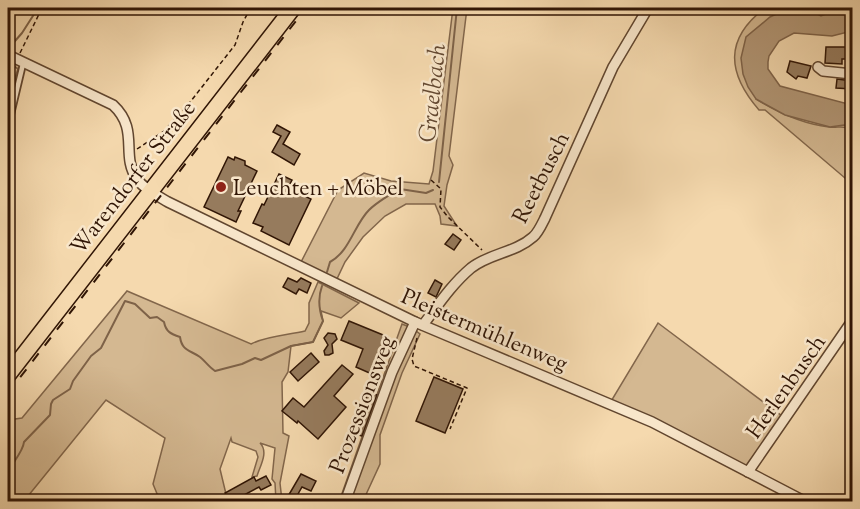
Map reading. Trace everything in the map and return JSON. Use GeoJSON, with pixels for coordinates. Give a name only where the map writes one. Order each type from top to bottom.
{"type":"FeatureCollection","features":[{"type":"Feature","properties":{"kind":"main road","name":"Warendorfer Straße"},"geometry":{"type":"LineString","coordinates":[[8,375],[293,8]]}},
{"type":"Feature","properties":{"kind":"street","name":"Reetbusch"},"geometry":{"type":"LineString","coordinates":[[417,325],[450,288],[472,268],[489,257],[520,247],[534,236],[545,218],[614,67],[648,8]]}},
{"type":"Feature","properties":{"kind":"street"},"geometry":{"type":"LineString","coordinates":[[8,55],[113,105],[125,119],[129,130],[133,172],[139,182],[150,191]]}},
{"type":"Feature","properties":{"kind":"street"},"geometry":{"type":"LineString","coordinates":[[818,67],[823,71],[852,74]]}},
{"type":"Feature","properties":{"kind":"street","name":"Pleistermühlenweg"},"geometry":{"type":"LineString","coordinates":[[150,191],[417,325],[652,422],[806,501]]}},
{"type":"Feature","properties":{"kind":"street","name":"Herlenbusch"},"geometry":{"type":"LineString","coordinates":[[748,472],[852,321]]}},
{"type":"Feature","properties":{"kind":"street","name":"Prozessionsweg"},"geometry":{"type":"LineString","coordinates":[[345,501],[392,372],[417,325]]}},
{"type":"Feature","properties":{"kind":"lane"},"geometry":{"type":"LineString","coordinates":[[8,127],[20,61]]}},
{"type":"Feature","properties":{"kind":"path"},"geometry":{"type":"LineString","coordinates":[[20,61],[42,8]]}},
{"type":"Feature","properties":{"kind":"path"},"geometry":{"type":"LineString","coordinates":[[130,151],[138,149],[164,131],[187,106],[235,45],[250,9]]}},
{"type":"Feature","properties":{"kind":"path"},"geometry":{"type":"LineString","coordinates":[[431,180],[441,189],[440,207],[448,218],[489,257]]}},
{"type":"Feature","properties":{"kind":"path"},"geometry":{"type":"LineString","coordinates":[[417,325],[418,338],[412,359],[414,366],[467,388],[450,429]]}},
{"type":"Feature","properties":{"kind":"path"},"geometry":{"type":"LineString","coordinates":[[252,496],[256,501]]}},
{"type":"Feature","properties":{"kind":"shaded area"},"geometry":{"type":"Polygon","coordinates":[[[453,8],[467,8],[449,156],[453,165],[444,206],[457,226],[441,224],[435,204],[406,204],[385,216],[363,237],[345,262],[335,283],[299,266],[338,190],[364,173],[391,181],[429,184],[433,171],[453,8]]]}},
{"type":"Feature","properties":{"kind":"shaded area"},"geometry":{"type":"Polygon","coordinates":[[[765,8],[785,8],[785,10],[777,13],[756,99],[800,120],[852,129],[852,184],[765,110],[759,110],[741,83],[736,70],[737,44],[742,32],[765,8]]]}},
{"type":"Feature","properties":{"kind":"shaded area"},"geometry":{"type":"Polygon","coordinates":[[[852,8],[852,31],[832,36],[794,33],[779,41],[769,56],[768,69],[780,86],[852,105],[852,129],[844,125],[830,127],[785,115],[756,99],[743,74],[741,58],[746,37],[770,17],[785,10],[806,14],[815,13],[821,16],[839,9],[852,8]]]}},
{"type":"Feature","properties":{"kind":"shaded area"},"geometry":{"type":"Polygon","coordinates":[[[318,282],[359,303],[341,318],[321,311],[323,321],[313,342],[291,346],[288,372],[282,382],[283,433],[289,436],[280,483],[282,501],[276,501],[275,483],[272,479],[275,448],[260,443],[264,451],[263,459],[257,476],[252,477],[258,457],[256,451],[232,442],[231,438],[220,469],[226,494],[217,501],[160,501],[153,484],[165,438],[106,400],[24,501],[8,502],[8,420],[22,418],[127,291],[251,344],[270,337],[305,331],[309,323],[309,303],[318,282]]]}},
{"type":"Feature","properties":{"kind":"shaded area"},"geometry":{"type":"Polygon","coordinates":[[[658,323],[786,419],[748,472],[610,403],[658,323]]]}},
{"type":"Feature","properties":{"kind":"shaded area"},"geometry":{"type":"Polygon","coordinates":[[[402,324],[420,334],[402,373],[380,435],[380,464],[363,501],[339,502],[402,324]]]}},
{"type":"Feature","properties":{"kind":"building"},"geometry":{"type":"Polygon","coordinates":[[[826,47],[846,47],[846,59],[842,59],[842,64],[825,63],[826,47]]]}},
{"type":"Feature","properties":{"kind":"building"},"geometry":{"type":"Polygon","coordinates":[[[790,61],[811,66],[807,78],[798,76],[796,79],[787,72],[790,61]]]}},
{"type":"Feature","properties":{"kind":"building"},"geometry":{"type":"Polygon","coordinates":[[[837,79],[852,81],[852,89],[836,88],[837,79]]]}},
{"type":"Feature","properties":{"kind":"building"},"geometry":{"type":"Polygon","coordinates":[[[277,125],[290,132],[283,144],[300,154],[294,165],[272,152],[281,136],[273,132],[277,125]]]}},
{"type":"Feature","properties":{"kind":"building"},"geometry":{"type":"Polygon","coordinates":[[[228,157],[245,161],[245,165],[257,171],[238,211],[241,211],[236,222],[204,207],[228,157]]]}},
{"type":"Feature","properties":{"kind":"building"},"geometry":{"type":"Polygon","coordinates":[[[279,174],[292,180],[288,188],[311,199],[289,245],[261,231],[263,227],[253,223],[279,174]]]}},
{"type":"Feature","properties":{"kind":"building"},"geometry":{"type":"Polygon","coordinates":[[[453,234],[461,240],[454,250],[445,244],[453,234]]]}},
{"type":"Feature","properties":{"kind":"building"},"geometry":{"type":"Polygon","coordinates":[[[288,278],[297,282],[301,278],[311,283],[307,293],[299,289],[296,294],[283,287],[288,278]]]}},
{"type":"Feature","properties":{"kind":"building"},"geometry":{"type":"Polygon","coordinates":[[[435,280],[442,284],[436,297],[428,293],[435,280]]]}},
{"type":"Feature","properties":{"kind":"building"},"geometry":{"type":"Polygon","coordinates":[[[349,321],[388,337],[374,375],[356,367],[363,349],[341,340],[349,321]]]}},
{"type":"Feature","properties":{"kind":"building"},"geometry":{"type":"Polygon","coordinates":[[[328,333],[335,334],[337,339],[332,344],[333,353],[325,355],[324,351],[328,345],[324,338],[328,333]]]}},
{"type":"Feature","properties":{"kind":"building"},"geometry":{"type":"Polygon","coordinates":[[[311,353],[319,362],[298,381],[290,372],[311,353]]]}},
{"type":"Feature","properties":{"kind":"building"},"geometry":{"type":"Polygon","coordinates":[[[342,365],[353,374],[334,396],[346,407],[318,439],[298,421],[297,423],[282,411],[293,398],[304,407],[342,365]]]}},
{"type":"Feature","properties":{"kind":"building"},"geometry":{"type":"Polygon","coordinates":[[[434,377],[463,389],[445,433],[416,421],[434,377]]]}},
{"type":"Feature","properties":{"kind":"building"},"geometry":{"type":"Polygon","coordinates":[[[369,392],[377,395],[362,436],[350,432],[369,392]]]}},
{"type":"Feature","properties":{"kind":"building"},"geometry":{"type":"Polygon","coordinates":[[[301,474],[316,481],[311,491],[302,487],[294,501],[287,498],[301,474]]]}},
{"type":"Feature","properties":{"kind":"building"},"geometry":{"type":"Polygon","coordinates":[[[266,476],[271,485],[261,490],[259,487],[244,495],[248,501],[230,501],[225,493],[254,477],[256,481],[266,476]]]}},
{"type":"Feature","properties":{"kind":"waterway"},"geometry":{"type":"LineString","coordinates":[[8,49],[22,33],[38,8]]}},
{"type":"Feature","properties":{"kind":"waterway","name":"Graelbach"},"geometry":{"type":"LineString","coordinates":[[439,182],[457,8]]}},
{"type":"Feature","properties":{"kind":"waterway"},"geometry":{"type":"LineString","coordinates":[[8,102],[18,69],[9,62]]}},
{"type":"Feature","properties":{"kind":"waterway","name":"Graelbach"},"geometry":{"type":"LineString","coordinates":[[327,272],[330,262],[347,245],[364,216],[376,204],[400,189],[426,193],[433,190]]}},
{"type":"Feature","properties":{"kind":"waterway","name":"Graelbach"},"geometry":{"type":"LineString","coordinates":[[8,472],[22,450],[24,442],[50,415],[53,400],[70,389],[91,356],[101,348],[125,301],[135,304],[150,318],[157,317],[164,322],[169,332],[180,337],[185,348],[200,357],[215,371],[255,358],[261,360],[291,346],[313,342],[323,321],[320,304],[322,286]]}},
{"type":"Feature","properties":{"kind":"railway"},"geometry":{"type":"LineString","coordinates":[[8,393],[306,8]]}},
{"type":"Feature","properties":{"kind":"place","name":"Leuchten + Möbel"},"geometry":{"type":"Point","coordinates":[221,187]}}]}
